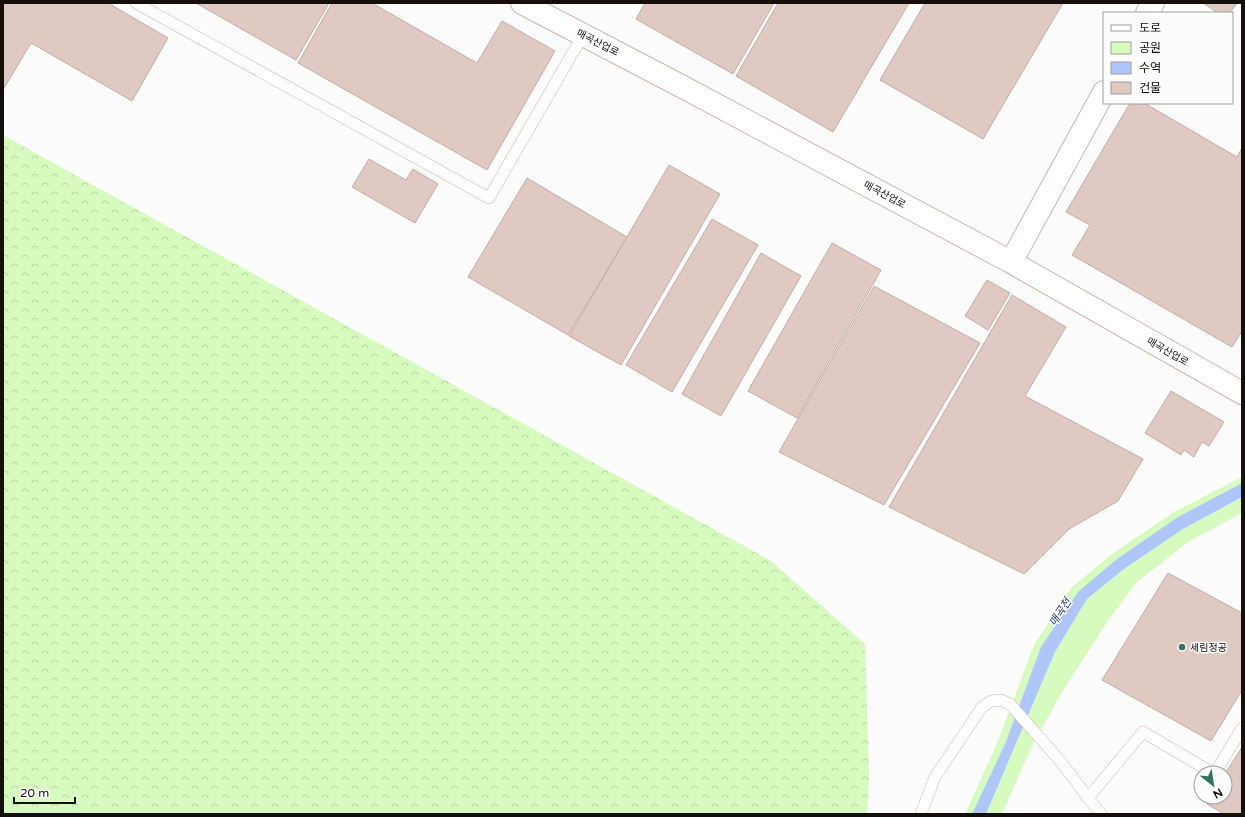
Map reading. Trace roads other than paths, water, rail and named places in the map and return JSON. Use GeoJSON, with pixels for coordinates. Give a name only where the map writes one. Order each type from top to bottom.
{"type":"FeatureCollection","features":[{"type":"Feature","properties":{"kind":"street","name":"매곡산업로"},"geometry":{"type":"LineString","coordinates":[[522,3],[1012,262],[1242,393]]}},
{"type":"Feature","properties":{"kind":"street"},"geometry":{"type":"LineString","coordinates":[[1148,12],[1152,3]]}},
{"type":"Feature","properties":{"kind":"street"},"geometry":{"type":"LineString","coordinates":[[1012,262],[1103,94]]}},
{"type":"Feature","properties":{"kind":"lane"},"geometry":{"type":"LineString","coordinates":[[136,3],[489,198],[583,35]]}},
{"type":"Feature","properties":{"kind":"lane"},"geometry":{"type":"LineString","coordinates":[[921,814],[935,777],[982,707],[991,701],[1001,700],[1010,704],[1042,740],[1101,814]]}},
{"type":"Feature","properties":{"kind":"lane"},"geometry":{"type":"LineString","coordinates":[[1219,765],[1242,728]]}},
{"type":"Feature","properties":{"kind":"lane"},"geometry":{"type":"LineString","coordinates":[[1088,798],[1143,732],[1200,765]]}},
{"type":"Feature","properties":{"kind":"water"},"geometry":{"type":"Polygon","coordinates":[[[1242,483],[1242,497],[1183,529],[1124,569],[1087,599],[1055,652],[986,814],[972,814],[1005,744],[1041,647],[1078,592],[1117,559],[1178,517],[1242,483]]]}},
{"type":"Feature","properties":{"kind":"place","name":"세림정공"},"geometry":{"type":"Point","coordinates":[1182,647]}},
{"type":"Feature","properties":{"kind":"water label","name":"매곡천"},"geometry":{"type":"Point","coordinates":[1060,612]}}]}
